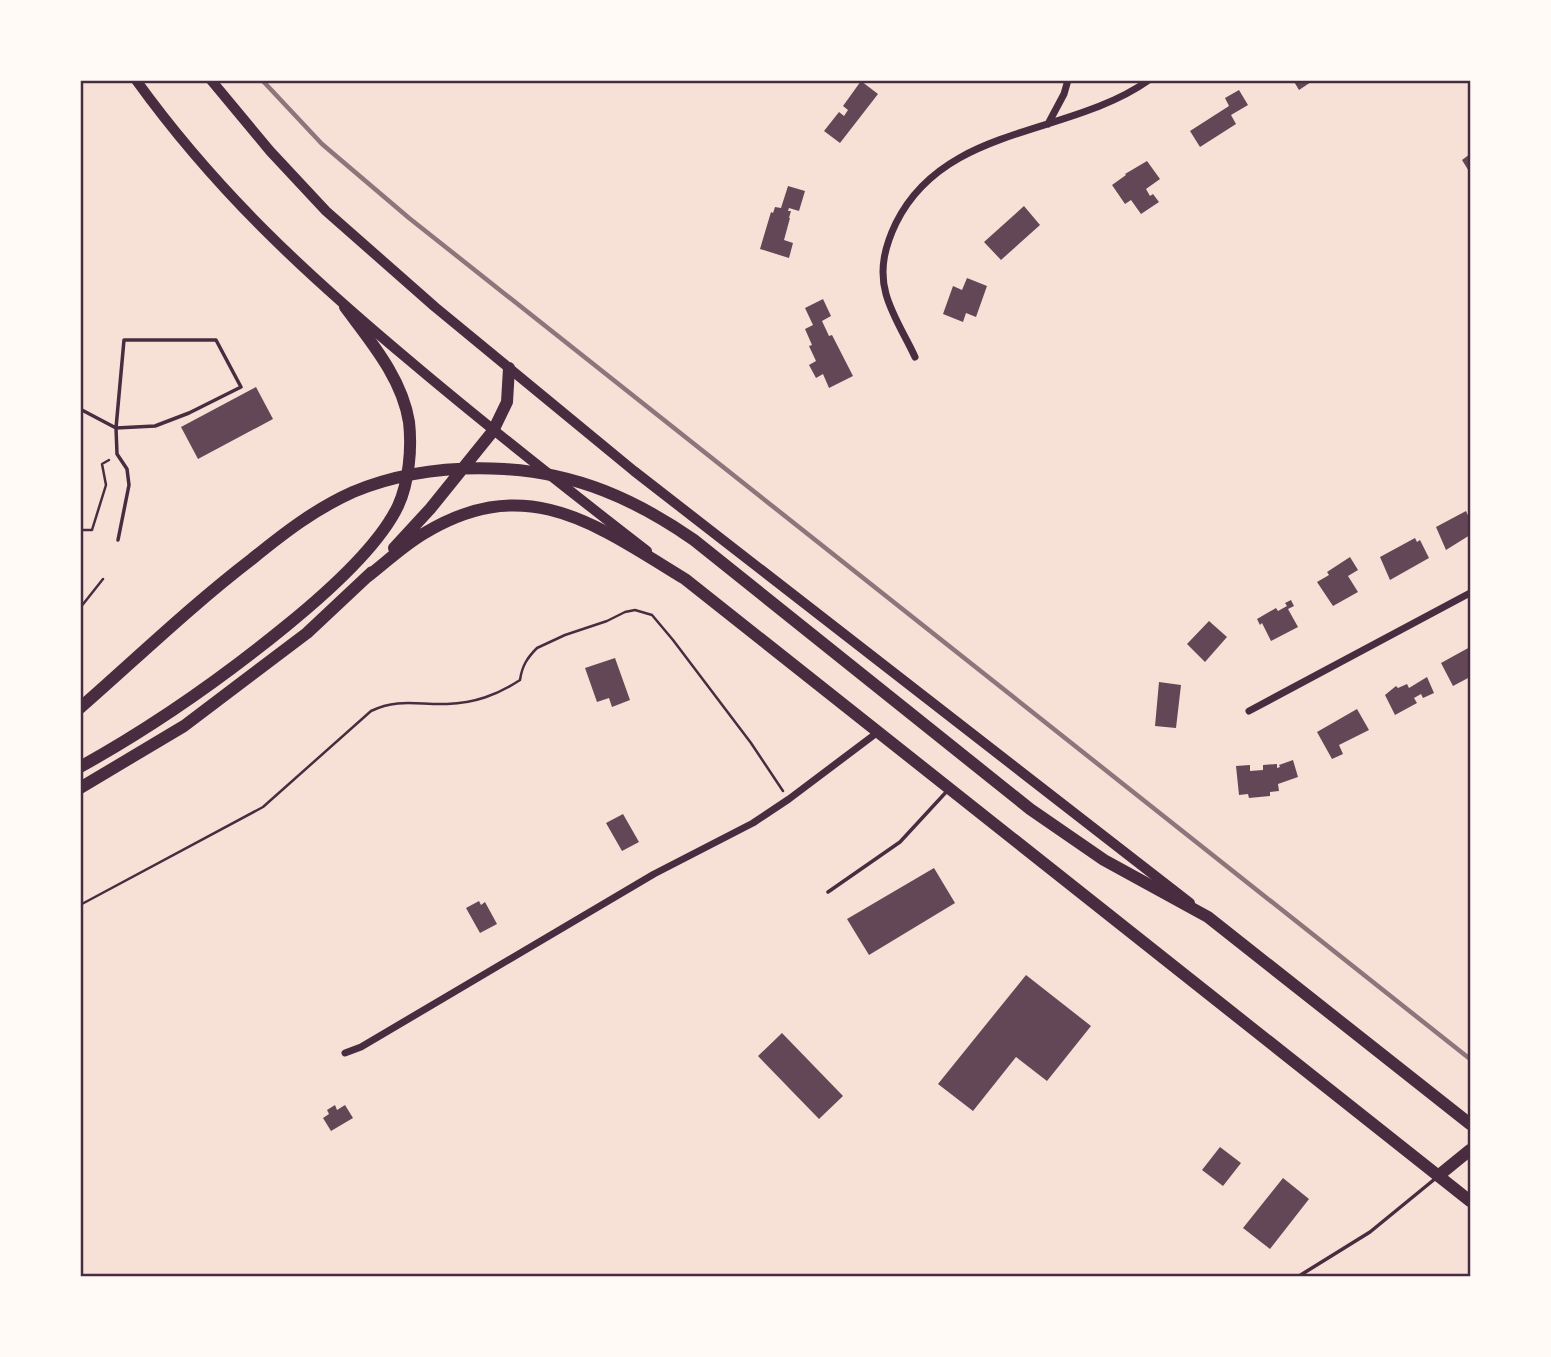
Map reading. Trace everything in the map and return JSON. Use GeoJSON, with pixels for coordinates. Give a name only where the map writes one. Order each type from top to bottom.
{"type":"FeatureCollection","features":[{"type":"Feature","properties":{"kind":"highway"},"geometry":{"type":"LineString","coordinates":[[80,767],[181,707],[317,601],[373,542],[397,509],[410,447],[404,399],[381,356],[345,307]]}},
{"type":"Feature","properties":{"kind":"highway"},"geometry":{"type":"LineString","coordinates":[[80,788],[128,762],[184,726],[307,633],[367,577],[430,509],[493,431],[507,402],[509,368]]}},
{"type":"Feature","properties":{"kind":"highway"},"geometry":{"type":"LineString","coordinates":[[80,708],[224,580],[299,522],[355,492],[387,480],[423,472],[491,468],[545,473],[594,485],[647,509],[694,540],[1030,809],[1104,860],[1208,917],[1471,1124]]}},
{"type":"Feature","properties":{"kind":"highway"},"geometry":{"type":"LineString","coordinates":[[367,577],[421,535],[470,511],[513,504],[558,511],[615,536],[685,579],[1471,1201]]}},
{"type":"Feature","properties":{"kind":"highway"},"geometry":{"type":"LineString","coordinates":[[1438,1176],[1471,1150]]}},
{"type":"Feature","properties":{"kind":"main road"},"geometry":{"type":"LineString","coordinates":[[136,80],[180,140],[228,194],[275,243],[345,307],[493,431],[685,579]]}},
{"type":"Feature","properties":{"kind":"main road"},"geometry":{"type":"LineString","coordinates":[[211,80],[270,151],[326,211],[425,299],[634,471],[1208,917]]}},
{"type":"Feature","properties":{"kind":"street"},"geometry":{"type":"LineString","coordinates":[[1048,124],[1065,94],[1068,80]]}},
{"type":"Feature","properties":{"kind":"street"},"geometry":{"type":"LineString","coordinates":[[915,357],[889,303],[882,275],[887,240],[916,191],[942,168],[1004,137],[1096,110],[1149,80]]}},
{"type":"Feature","properties":{"kind":"street"},"geometry":{"type":"LineString","coordinates":[[1249,711],[1471,593]]}},
{"type":"Feature","properties":{"kind":"street"},"geometry":{"type":"LineString","coordinates":[[345,1053],[361,1047],[654,874],[753,823],[789,800],[878,733]]}},
{"type":"Feature","properties":{"kind":"lane"},"geometry":{"type":"LineString","coordinates":[[80,409],[116,428],[155,426],[242,387],[216,340],[124,340],[116,428],[117,454],[127,469],[129,485],[118,540]]}},
{"type":"Feature","properties":{"kind":"lane"},"geometry":{"type":"LineString","coordinates":[[828,892],[900,842],[949,789]]}},
{"type":"Feature","properties":{"kind":"lane"},"geometry":{"type":"LineString","coordinates":[[1299,1276],[1370,1231],[1438,1176]]}},
{"type":"Feature","properties":{"kind":"path"},"geometry":{"type":"LineString","coordinates":[[80,530],[92,530],[106,485],[102,464]]}},
{"type":"Feature","properties":{"kind":"path"},"geometry":{"type":"LineString","coordinates":[[80,608],[103,579]]}},
{"type":"Feature","properties":{"kind":"path"},"geometry":{"type":"LineString","coordinates":[[80,905],[263,807],[371,711],[399,702],[447,704],[491,696],[520,680],[522,667],[528,656],[537,648],[635,610],[652,615],[673,640],[751,743],[789,800]]}},
{"type":"Feature","properties":{"kind":"building"},"geometry":{"type":"Polygon","coordinates":[[[1293,80],[1314,80],[1299,90],[1293,80]]]}},
{"type":"Feature","properties":{"kind":"building"},"geometry":{"type":"Polygon","coordinates":[[[861,81],[878,94],[840,143],[824,131],[839,112],[844,116],[848,110],[843,106],[861,81]]]}},
{"type":"Feature","properties":{"kind":"building"},"geometry":{"type":"Polygon","coordinates":[[[1239,90],[1248,105],[1231,115],[1236,124],[1200,147],[1190,131],[1229,106],[1225,98],[1239,90]]]}},
{"type":"Feature","properties":{"kind":"building"},"geometry":{"type":"Polygon","coordinates":[[[1470,154],[1470,173],[1462,160],[1470,154]]]}},
{"type":"Feature","properties":{"kind":"building"},"geometry":{"type":"Polygon","coordinates":[[[1147,161],[1160,179],[1146,189],[1150,196],[1153,194],[1159,202],[1141,214],[1131,200],[1125,204],[1112,185],[1147,161]]]}},
{"type":"Feature","properties":{"kind":"building"},"geometry":{"type":"Polygon","coordinates":[[[788,186],[805,191],[799,211],[789,208],[788,211],[791,211],[784,240],[793,243],[789,258],[760,249],[771,212],[773,213],[775,207],[781,208],[788,186]]]}},
{"type":"Feature","properties":{"kind":"building"},"geometry":{"type":"Polygon","coordinates":[[[1024,206],[1040,225],[1001,260],[984,242],[1024,206]]]}},
{"type":"Feature","properties":{"kind":"building"},"geometry":{"type":"Polygon","coordinates":[[[967,278],[987,286],[976,317],[966,313],[963,322],[943,314],[953,286],[962,290],[967,278]]]}},
{"type":"Feature","properties":{"kind":"building"},"geometry":{"type":"Polygon","coordinates":[[[823,299],[831,316],[822,321],[853,376],[829,388],[823,374],[816,378],[809,365],[816,361],[805,329],[813,325],[805,308],[823,299]]]}},
{"type":"Feature","properties":{"kind":"building"},"geometry":{"type":"Polygon","coordinates":[[[256,387],[273,419],[198,459],[181,427],[256,387]]]}},
{"type":"Feature","properties":{"kind":"building"},"geometry":{"type":"Polygon","coordinates":[[[1466,511],[1470,520],[1470,535],[1446,550],[1436,527],[1466,511]]]}},
{"type":"Feature","properties":{"kind":"building"},"geometry":{"type":"Polygon","coordinates":[[[1415,538],[1417,542],[1420,540],[1429,558],[1390,580],[1380,557],[1415,538]]]}},
{"type":"Feature","properties":{"kind":"building"},"geometry":{"type":"Polygon","coordinates":[[[1350,557],[1358,570],[1348,576],[1358,592],[1333,606],[1317,582],[1350,557]]]}},
{"type":"Feature","properties":{"kind":"building"},"geometry":{"type":"Polygon","coordinates":[[[1291,600],[1294,606],[1288,609],[1298,627],[1271,641],[1257,619],[1276,608],[1278,611],[1287,606],[1285,603],[1291,600]]]}},
{"type":"Feature","properties":{"kind":"building"},"geometry":{"type":"Polygon","coordinates":[[[1209,621],[1227,637],[1205,662],[1187,644],[1209,621]]]}},
{"type":"Feature","properties":{"kind":"building"},"geometry":{"type":"Polygon","coordinates":[[[1470,647],[1470,677],[1453,686],[1441,663],[1470,647]]]}},
{"type":"Feature","properties":{"kind":"building"},"geometry":{"type":"Polygon","coordinates":[[[615,658],[630,700],[612,707],[609,698],[597,702],[585,668],[615,658]]]}},
{"type":"Feature","properties":{"kind":"building"},"geometry":{"type":"Polygon","coordinates":[[[1427,677],[1434,693],[1423,698],[1421,694],[1414,698],[1417,703],[1395,715],[1385,695],[1396,686],[1398,688],[1407,684],[1409,688],[1427,677]]]}},
{"type":"Feature","properties":{"kind":"building"},"geometry":{"type":"Polygon","coordinates":[[[1159,682],[1181,685],[1176,728],[1155,726],[1159,682]]]}},
{"type":"Feature","properties":{"kind":"building"},"geometry":{"type":"Polygon","coordinates":[[[1357,709],[1369,730],[1339,745],[1343,754],[1332,759],[1317,732],[1357,709]]]}},
{"type":"Feature","properties":{"kind":"building"},"geometry":{"type":"Polygon","coordinates":[[[1293,760],[1298,777],[1278,784],[1279,791],[1270,792],[1270,796],[1249,798],[1248,794],[1239,795],[1236,766],[1250,765],[1250,771],[1263,770],[1263,765],[1277,764],[1277,768],[1293,760]]]}},
{"type":"Feature","properties":{"kind":"building"},"geometry":{"type":"Polygon","coordinates":[[[623,814],[639,842],[622,851],[606,823],[623,814]]]}},
{"type":"Feature","properties":{"kind":"building"},"geometry":{"type":"Polygon","coordinates":[[[934,868],[955,903],[869,955],[847,919],[934,868]]]}},
{"type":"Feature","properties":{"kind":"building"},"geometry":{"type":"Polygon","coordinates":[[[479,901],[481,905],[485,902],[497,924],[480,933],[466,908],[479,901]]]}},
{"type":"Feature","properties":{"kind":"building"},"geometry":{"type":"Polygon","coordinates":[[[1026,975],[1091,1026],[1047,1081],[1016,1057],[973,1111],[938,1084],[1026,975]]]}},
{"type":"Feature","properties":{"kind":"building"},"geometry":{"type":"Polygon","coordinates":[[[782,1033],[843,1096],[819,1119],[758,1056],[782,1033]]]}},
{"type":"Feature","properties":{"kind":"building"},"geometry":{"type":"Polygon","coordinates":[[[335,1105],[337,1110],[345,1105],[353,1118],[331,1131],[323,1118],[329,1114],[327,1110],[335,1105]]]}},
{"type":"Feature","properties":{"kind":"building"},"geometry":{"type":"Polygon","coordinates":[[[1220,1147],[1241,1163],[1223,1186],[1202,1170],[1220,1147]]]}},
{"type":"Feature","properties":{"kind":"building"},"geometry":{"type":"Polygon","coordinates":[[[1283,1178],[1309,1199],[1270,1249],[1243,1228],[1283,1178]]]}},
{"type":"Feature","properties":{"kind":"railway"},"geometry":{"type":"LineString","coordinates":[[262,80],[322,144],[409,218],[1470,1059]]}}]}
